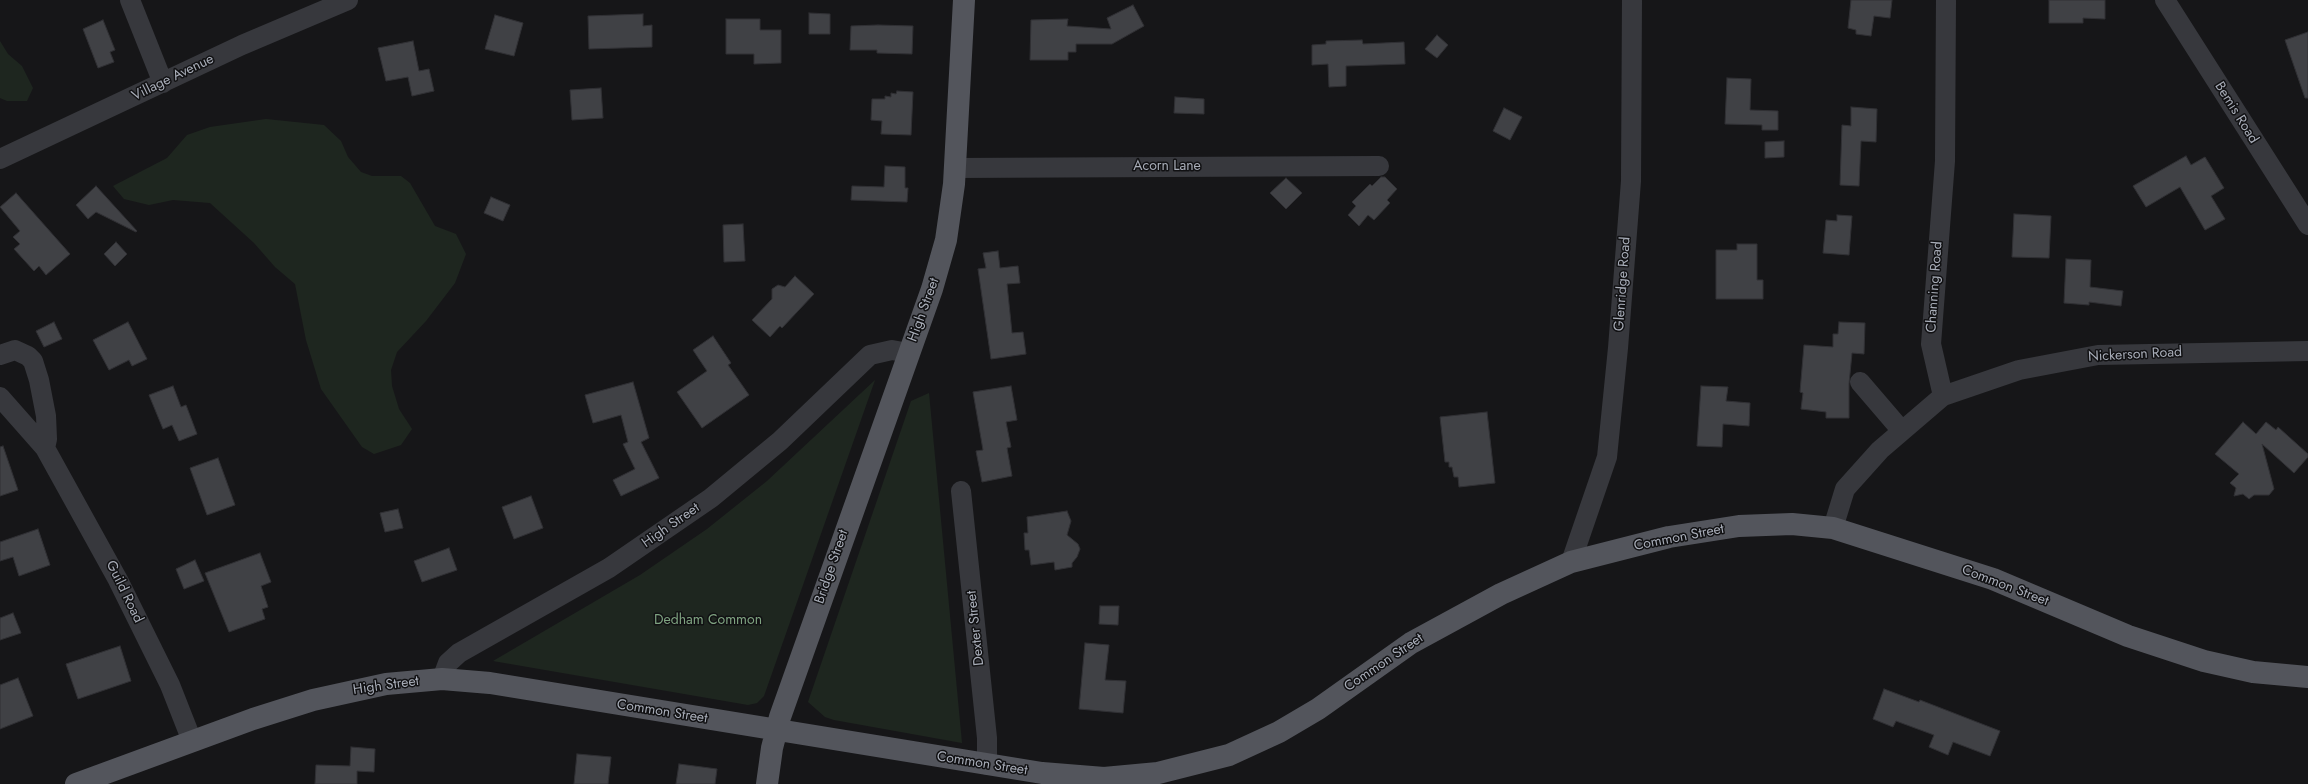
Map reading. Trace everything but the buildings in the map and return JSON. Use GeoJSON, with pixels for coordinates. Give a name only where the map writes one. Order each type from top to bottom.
{"type":"FeatureCollection","features":[{"type":"Feature","properties":{"kind":"main road","name":"High Street"},"geometry":{"type":"LineString","coordinates":[[908,353],[932,289],[946,240],[951,212],[955,168],[964,0]]}},
{"type":"Feature","properties":{"kind":"main road","name":"Bridge Street"},"geometry":{"type":"LineString","coordinates":[[767,784],[769,763],[776,731],[908,353]]}},
{"type":"Feature","properties":{"kind":"main road","name":"Common Street"},"geometry":{"type":"LineString","coordinates":[[442,679],[490,683],[987,765],[1065,776],[1122,777],[1177,770],[1229,754],[1261,741],[1303,719],[1410,643],[1501,594],[1571,562],[1669,537],[1739,526],[1792,524],[1833,528],[1993,579],[2128,636],[2204,661],[2253,672],[2308,676]]}},
{"type":"Feature","properties":{"kind":"main road","name":"High Street"},"geometry":{"type":"LineString","coordinates":[[76,784],[192,741],[287,708],[332,695],[386,684],[442,679]]}},
{"type":"Feature","properties":{"kind":"street"},"geometry":{"type":"LineString","coordinates":[[130,0],[163,83]]}},
{"type":"Feature","properties":{"kind":"street","name":"Glenridge Road"},"geometry":{"type":"LineString","coordinates":[[1571,562],[1607,457],[1618,348],[1631,181],[1632,0]]}},
{"type":"Feature","properties":{"kind":"street","name":"Channing Road"},"geometry":{"type":"LineString","coordinates":[[1943,396],[1931,344],[1945,160],[1946,0]]}},
{"type":"Feature","properties":{"kind":"street","name":"Bemis Road"},"geometry":{"type":"LineString","coordinates":[[2165,0],[2308,225]]}},
{"type":"Feature","properties":{"kind":"street","name":"Village Avenue"},"geometry":{"type":"LineString","coordinates":[[0,159],[242,45],[344,1]]}},
{"type":"Feature","properties":{"kind":"street","name":"Acorn Lane"},"geometry":{"type":"LineString","coordinates":[[955,168],[1379,166]]}},
{"type":"Feature","properties":{"kind":"street"},"geometry":{"type":"LineString","coordinates":[[0,355],[15,350],[28,356],[33,361],[38,375],[46,416],[47,439],[45,448]]}},
{"type":"Feature","properties":{"kind":"street","name":"High Street"},"geometry":{"type":"LineString","coordinates":[[442,679],[448,663],[459,654],[609,568],[711,498],[780,441],[870,355],[892,350],[908,353]]}},
{"type":"Feature","properties":{"kind":"street","name":"Nickerson Road"},"geometry":{"type":"LineString","coordinates":[[1943,396],[2019,370],[2098,355],[2308,351]]}},
{"type":"Feature","properties":{"kind":"street"},"geometry":{"type":"LineString","coordinates":[[1860,382],[1902,431]]}},
{"type":"Feature","properties":{"kind":"street"},"geometry":{"type":"LineString","coordinates":[[1833,528],[1845,489],[1880,450],[1943,396]]}},
{"type":"Feature","properties":{"kind":"street","name":"Guild Road"},"geometry":{"type":"LineString","coordinates":[[0,397],[45,448],[106,557],[170,685],[192,741]]}},
{"type":"Feature","properties":{"kind":"street","name":"Dexter Street"},"geometry":{"type":"LineString","coordinates":[[961,491],[987,738],[987,765]]}},
{"type":"Feature","properties":{"kind":"green space"},"geometry":{"type":"Polygon","coordinates":[[[0,41],[8,54],[22,66],[33,88],[27,101],[7,101],[0,98],[0,41]]]}},
{"type":"Feature","properties":{"kind":"green space"},"geometry":{"type":"Polygon","coordinates":[[[266,119],[324,125],[341,141],[348,157],[361,172],[372,176],[401,176],[410,183],[435,226],[456,234],[466,254],[455,283],[426,321],[397,352],[391,370],[392,386],[399,409],[412,429],[401,445],[374,454],[362,447],[321,389],[306,340],[295,284],[275,267],[254,243],[210,203],[173,200],[149,205],[124,199],[113,186],[167,158],[187,135],[210,127],[266,119]]]}},
{"type":"Feature","properties":{"kind":"green space","name":"Dedham Common"},"geometry":{"type":"Polygon","coordinates":[[[875,380],[764,696],[757,703],[748,705],[493,661],[640,575],[707,529],[767,481],[875,380]]]}},
{"type":"Feature","properties":{"kind":"green space"},"geometry":{"type":"Polygon","coordinates":[[[929,393],[962,743],[834,720],[825,717],[808,702],[911,401],[929,393]]]}}]}
